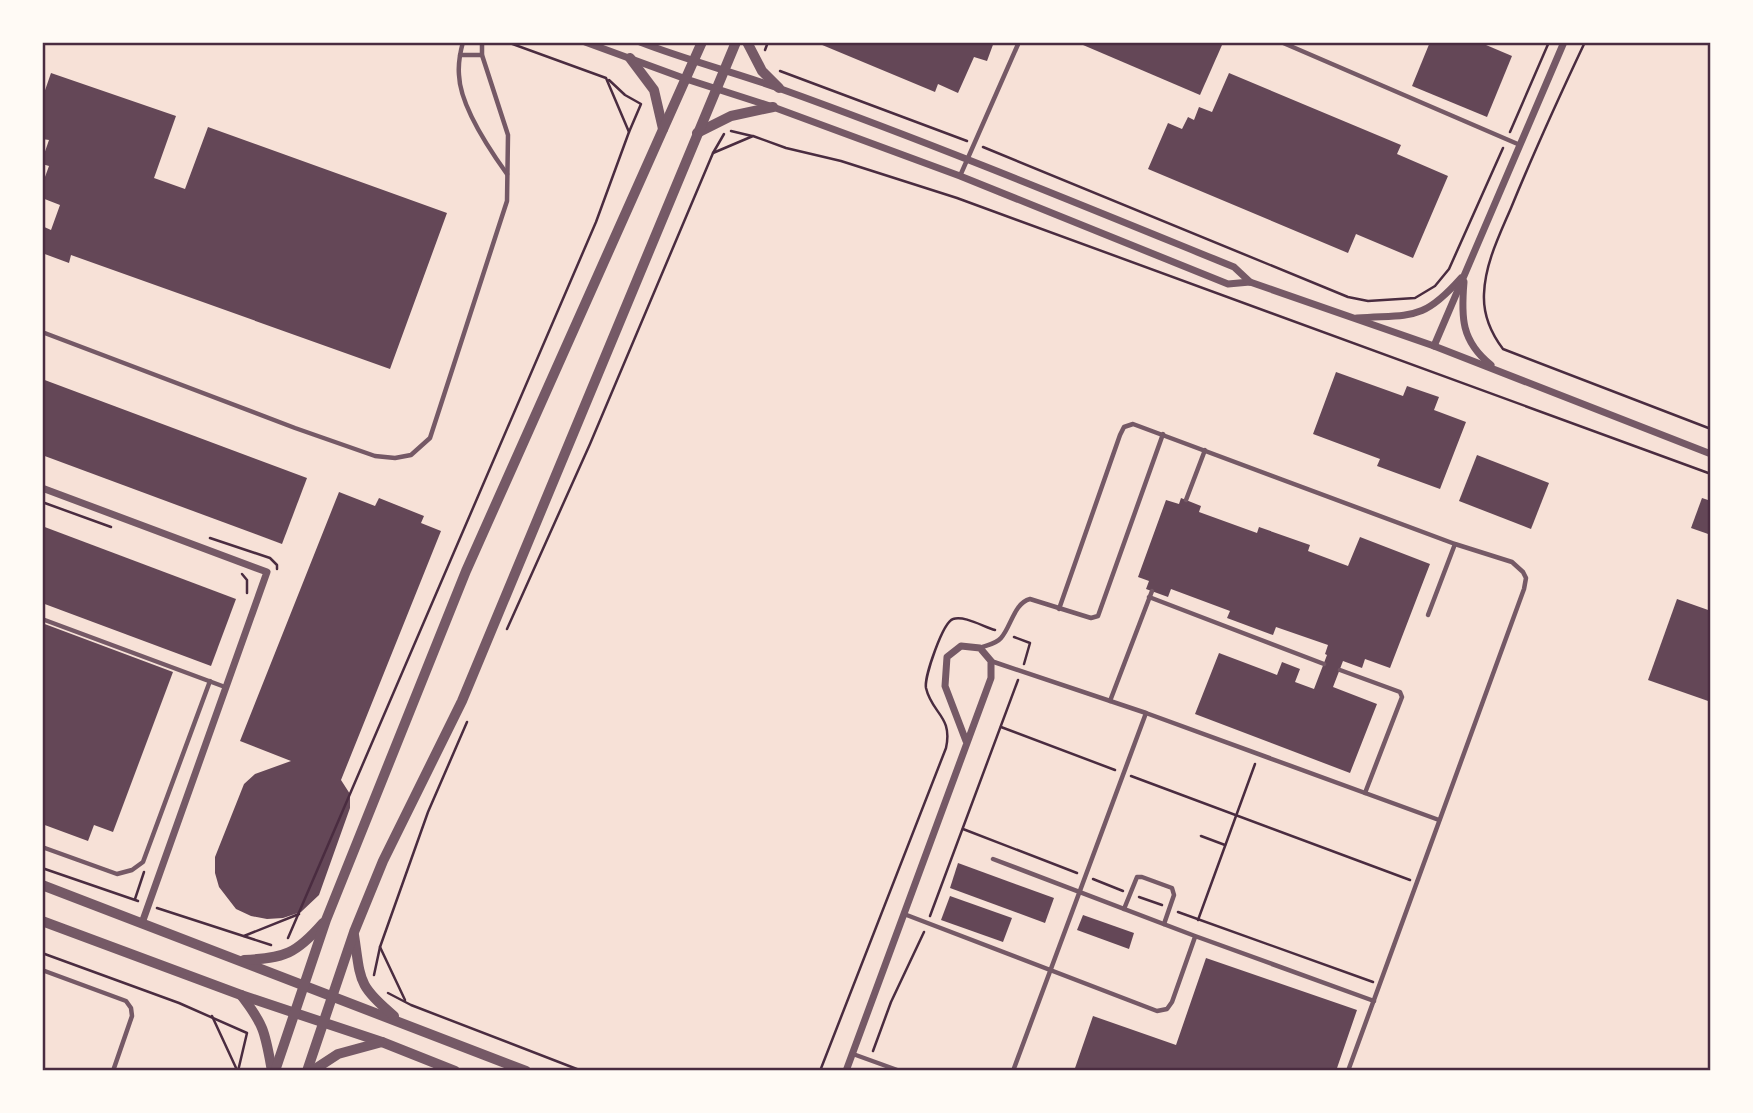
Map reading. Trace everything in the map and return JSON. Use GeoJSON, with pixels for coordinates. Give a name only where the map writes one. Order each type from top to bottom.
{"type":"FeatureCollection","features":[{"type":"Feature","properties":{"kind":"street"},"geometry":{"type":"LineString","coordinates":[[585,42],[960,176],[1228,284],[1250,282]]}},
{"type":"Feature","properties":{"kind":"street"},"geometry":{"type":"LineString","coordinates":[[640,42],[779,88],[967,158],[1234,267],[1250,282],[1434,345],[1711,454]]}},
{"type":"Feature","properties":{"kind":"street"},"geometry":{"type":"LineString","coordinates":[[273,1071],[296,1013],[326,920],[466,571],[702,42]]}},
{"type":"Feature","properties":{"kind":"street"},"geometry":{"type":"LineString","coordinates":[[309,1071],[354,932],[383,862],[462,701],[736,42]]}},
{"type":"Feature","properties":{"kind":"street"},"geometry":{"type":"LineString","coordinates":[[747,42],[761,71],[779,88]]}},
{"type":"Feature","properties":{"kind":"street"},"geometry":{"type":"LineString","coordinates":[[1434,345],[1564,42]]}},
{"type":"Feature","properties":{"kind":"street"},"geometry":{"type":"LineString","coordinates":[[629,58],[654,90],[663,129]]}},
{"type":"Feature","properties":{"kind":"street"},"geometry":{"type":"LineString","coordinates":[[697,133],[731,116],[773,107]]}},
{"type":"Feature","properties":{"kind":"street"},"geometry":{"type":"LineString","coordinates":[[1353,318],[1407,316],[1424,312],[1449,292],[1465,274]]}},
{"type":"Feature","properties":{"kind":"street"},"geometry":{"type":"LineString","coordinates":[[1465,274],[1461,308],[1463,326],[1478,354],[1496,369]]}},
{"type":"Feature","properties":{"kind":"street"},"geometry":{"type":"LineString","coordinates":[[42,488],[267,572],[142,923]]}},
{"type":"Feature","properties":{"kind":"street"},"geometry":{"type":"LineString","coordinates":[[846,1071],[991,678],[991,661],[981,648],[961,646],[947,657],[945,686],[966,741]]}},
{"type":"Feature","properties":{"kind":"street"},"geometry":{"type":"LineString","coordinates":[[42,885],[527,1071]]}},
{"type":"Feature","properties":{"kind":"street"},"geometry":{"type":"LineString","coordinates":[[42,920],[242,995],[382,1042],[455,1071]]}},
{"type":"Feature","properties":{"kind":"street"},"geometry":{"type":"LineString","coordinates":[[237,960],[271,959],[288,953],[304,944],[326,920]]}},
{"type":"Feature","properties":{"kind":"street"},"geometry":{"type":"LineString","coordinates":[[354,932],[363,986],[371,997],[401,1023]]}},
{"type":"Feature","properties":{"kind":"street"},"geometry":{"type":"LineString","coordinates":[[242,995],[260,1019],[265,1031],[273,1071]]}},
{"type":"Feature","properties":{"kind":"street"},"geometry":{"type":"LineString","coordinates":[[309,1071],[338,1054],[382,1042]]}},
{"type":"Feature","properties":{"kind":"lane"},"geometry":{"type":"LineString","coordinates":[[463,42],[458,77],[465,100],[489,149],[508,174]]}},
{"type":"Feature","properties":{"kind":"lane"},"geometry":{"type":"LineString","coordinates":[[42,332],[375,456],[395,458],[411,455],[430,438],[507,201],[509,135],[481,55],[482,42]]}},
{"type":"Feature","properties":{"kind":"lane"},"geometry":{"type":"LineString","coordinates":[[960,176],[1019,42]]}},
{"type":"Feature","properties":{"kind":"lane"},"geometry":{"type":"LineString","coordinates":[[1281,42],[1520,145]]}},
{"type":"Feature","properties":{"kind":"lane"},"geometry":{"type":"LineString","coordinates":[[460,55],[481,55]]}},
{"type":"Feature","properties":{"kind":"lane"},"geometry":{"type":"LineString","coordinates":[[1059,609],[1124,427],[1133,424],[1455,544],[1512,562],[1526,578],[1348,1071]]}},
{"type":"Feature","properties":{"kind":"lane"},"geometry":{"type":"LineString","coordinates":[[981,648],[998,641],[1020,604],[1026,600],[1091,618],[1100,614],[1163,434]]}},
{"type":"Feature","properties":{"kind":"lane"},"geometry":{"type":"LineString","coordinates":[[1186,500],[1205,450]]}},
{"type":"Feature","properties":{"kind":"lane"},"geometry":{"type":"LineString","coordinates":[[1428,615],[1455,544]]}},
{"type":"Feature","properties":{"kind":"lane"},"geometry":{"type":"LineString","coordinates":[[1110,701],[1151,594],[1324,664]]}},
{"type":"Feature","properties":{"kind":"lane"},"geometry":{"type":"LineString","coordinates":[[42,619],[225,687]]}},
{"type":"Feature","properties":{"kind":"lane"},"geometry":{"type":"LineString","coordinates":[[991,661],[1146,713],[1439,820]]}},
{"type":"Feature","properties":{"kind":"lane"},"geometry":{"type":"LineString","coordinates":[[1340,670],[1399,692],[1402,696],[1366,793]]}},
{"type":"Feature","properties":{"kind":"lane"},"geometry":{"type":"LineString","coordinates":[[42,848],[117,874],[132,870],[143,862],[210,681]]}},
{"type":"Feature","properties":{"kind":"lane"},"geometry":{"type":"LineString","coordinates":[[1013,1071],[1146,713]]}},
{"type":"Feature","properties":{"kind":"lane"},"geometry":{"type":"LineString","coordinates":[[993,859],[1164,925],[1374,1001]]}},
{"type":"Feature","properties":{"kind":"lane"},"geometry":{"type":"LineString","coordinates":[[1124,909],[1137,877],[1172,888],[1174,895],[1164,925]]}},
{"type":"Feature","properties":{"kind":"lane"},"geometry":{"type":"LineString","coordinates":[[903,914],[1157,1011],[1167,1009],[1172,1002],[1195,936]]}},
{"type":"Feature","properties":{"kind":"lane"},"geometry":{"type":"LineString","coordinates":[[42,970],[126,1001],[132,1016],[113,1071]]}},
{"type":"Feature","properties":{"kind":"lane"},"geometry":{"type":"LineString","coordinates":[[853,1053],[900,1071]]}},
{"type":"Feature","properties":{"kind":"path"},"geometry":{"type":"LineString","coordinates":[[287,940],[596,222],[641,104],[606,78],[507,42]]}},
{"type":"Feature","properties":{"kind":"path"},"geometry":{"type":"LineString","coordinates":[[774,68],[974,144],[1348,297],[1368,301],[1415,298],[1436,286],[1449,269],[1549,42]]}},
{"type":"Feature","properties":{"kind":"path"},"geometry":{"type":"LineString","coordinates":[[1585,42],[1535,150],[1488,264],[1483,298],[1486,317],[1493,335],[1503,349],[1711,429]]}},
{"type":"Feature","properties":{"kind":"path"},"geometry":{"type":"LineString","coordinates":[[606,78],[629,132]]}},
{"type":"Feature","properties":{"kind":"path"},"geometry":{"type":"LineString","coordinates":[[502,639],[590,443],[713,153],[727,129],[786,148],[841,161],[957,198],[1711,474]]}},
{"type":"Feature","properties":{"kind":"path"},"geometry":{"type":"LineString","coordinates":[[713,153],[752,136]]}},
{"type":"Feature","properties":{"kind":"path"},"geometry":{"type":"LineString","coordinates":[[207,537],[270,558],[277,565],[278,576]]}},
{"type":"Feature","properties":{"kind":"path"},"geometry":{"type":"LineString","coordinates":[[820,1071],[946,748],[948,725],[928,693],[925,685],[926,674],[946,623],[954,618],[960,619],[1030,643],[928,923],[891,1002],[870,1060]]}},
{"type":"Feature","properties":{"kind":"path"},"geometry":{"type":"LineString","coordinates":[[372,983],[380,947],[428,812],[471,713]]}},
{"type":"Feature","properties":{"kind":"path"},"geometry":{"type":"LineString","coordinates":[[1001,727],[1416,882]]}},
{"type":"Feature","properties":{"kind":"path"},"geometry":{"type":"LineString","coordinates":[[1198,920],[1259,754]]}},
{"type":"Feature","properties":{"kind":"path"},"geometry":{"type":"LineString","coordinates":[[1201,836],[1225,845]]}},
{"type":"Feature","properties":{"kind":"path"},"geometry":{"type":"LineString","coordinates":[[42,868],[269,945],[281,945]]}},
{"type":"Feature","properties":{"kind":"path"},"geometry":{"type":"LineString","coordinates":[[244,936],[300,914]]}},
{"type":"Feature","properties":{"kind":"path"},"geometry":{"type":"LineString","coordinates":[[380,947],[406,1003]]}},
{"type":"Feature","properties":{"kind":"path"},"geometry":{"type":"LineString","coordinates":[[42,953],[212,1016],[247,1032],[238,1071]]}},
{"type":"Feature","properties":{"kind":"path"},"geometry":{"type":"LineString","coordinates":[[388,993],[406,1003],[582,1071]]}},
{"type":"Feature","properties":{"kind":"path"},"geometry":{"type":"LineString","coordinates":[[212,1016],[238,1071]]}},
{"type":"Feature","properties":{"kind":"building"},"geometry":{"type":"Polygon","coordinates":[[[815,42],[994,42],[987,61],[974,57],[958,93],[938,84],[935,92],[815,42]]]}},
{"type":"Feature","properties":{"kind":"building"},"geometry":{"type":"Polygon","coordinates":[[[1076,42],[1214,42],[1222,45],[1200,95],[1076,42]]]}},
{"type":"Feature","properties":{"kind":"building"},"geometry":{"type":"Polygon","coordinates":[[[1430,42],[1479,42],[1512,56],[1487,117],[1412,86],[1430,42]]]}},
{"type":"Feature","properties":{"kind":"building"},"geometry":{"type":"Polygon","coordinates":[[[51,73],[176,116],[154,178],[185,189],[208,127],[447,213],[390,369],[71,255],[69,263],[42,253],[42,226],[51,230],[60,205],[42,198],[42,185],[49,166],[42,164],[42,160],[49,140],[42,139],[42,99],[51,73]]]}},
{"type":"Feature","properties":{"kind":"building"},"geometry":{"type":"Polygon","coordinates":[[[1229,73],[1401,145],[1397,154],[1448,176],[1413,258],[1356,234],[1348,253],[1148,169],[1168,123],[1182,129],[1188,117],[1194,120],[1199,107],[1212,112],[1229,73]]]}},
{"type":"Feature","properties":{"kind":"building"},"geometry":{"type":"Polygon","coordinates":[[[1336,372],[1403,396],[1407,386],[1439,397],[1434,410],[1466,422],[1440,489],[1377,466],[1380,459],[1313,434],[1336,372]]]}},
{"type":"Feature","properties":{"kind":"building"},"geometry":{"type":"Polygon","coordinates":[[[42,379],[307,478],[282,544],[42,455],[42,379]]]}},
{"type":"Feature","properties":{"kind":"building"},"geometry":{"type":"Polygon","coordinates":[[[1477,455],[1549,483],[1531,529],[1459,501],[1477,455]]]}},
{"type":"Feature","properties":{"kind":"building"},"geometry":{"type":"Polygon","coordinates":[[[339,492],[375,506],[379,498],[424,516],[421,523],[441,531],[341,780],[350,794],[350,808],[319,895],[301,912],[283,918],[251,916],[236,909],[219,887],[215,873],[215,857],[244,784],[255,774],[291,761],[240,741],[339,492]]]}},
{"type":"Feature","properties":{"kind":"building"},"geometry":{"type":"Polygon","coordinates":[[[1181,498],[1201,506],[1199,512],[1257,533],[1259,527],[1310,545],[1308,551],[1348,566],[1360,537],[1430,564],[1390,668],[1365,659],[1362,668],[1343,661],[1333,687],[1377,704],[1350,773],[1195,714],[1219,653],[1277,675],[1282,662],[1300,669],[1295,682],[1314,689],[1328,645],[1276,627],[1273,635],[1227,618],[1230,611],[1171,589],[1168,597],[1146,589],[1149,581],[1138,577],[1166,500],[1179,504],[1181,498]]]}},
{"type":"Feature","properties":{"kind":"building"},"geometry":{"type":"Polygon","coordinates":[[[1702,498],[1711,501],[1711,535],[1691,528],[1702,498]]]}},
{"type":"Feature","properties":{"kind":"building"},"geometry":{"type":"Polygon","coordinates":[[[42,526],[236,599],[211,666],[42,603],[42,526]]]}},
{"type":"Feature","properties":{"kind":"building"},"geometry":{"type":"Polygon","coordinates":[[[1677,599],[1711,611],[1711,702],[1648,680],[1677,599]]]}},
{"type":"Feature","properties":{"kind":"building"},"geometry":{"type":"Polygon","coordinates":[[[42,623],[173,672],[113,832],[94,825],[88,841],[42,824],[42,623]]]}},
{"type":"Feature","properties":{"kind":"building"},"geometry":{"type":"Polygon","coordinates":[[[958,863],[1054,898],[1045,923],[950,888],[958,863]]]}},
{"type":"Feature","properties":{"kind":"building"},"geometry":{"type":"Polygon","coordinates":[[[950,896],[1012,918],[1003,942],[941,920],[950,896]]]}},
{"type":"Feature","properties":{"kind":"building"},"geometry":{"type":"Polygon","coordinates":[[[1083,915],[1134,933],[1129,949],[1077,930],[1083,915]]]}},
{"type":"Feature","properties":{"kind":"building"},"geometry":{"type":"Polygon","coordinates":[[[1206,958],[1357,1010],[1336,1071],[1074,1071],[1093,1016],[1176,1045],[1206,958]]]}}]}
